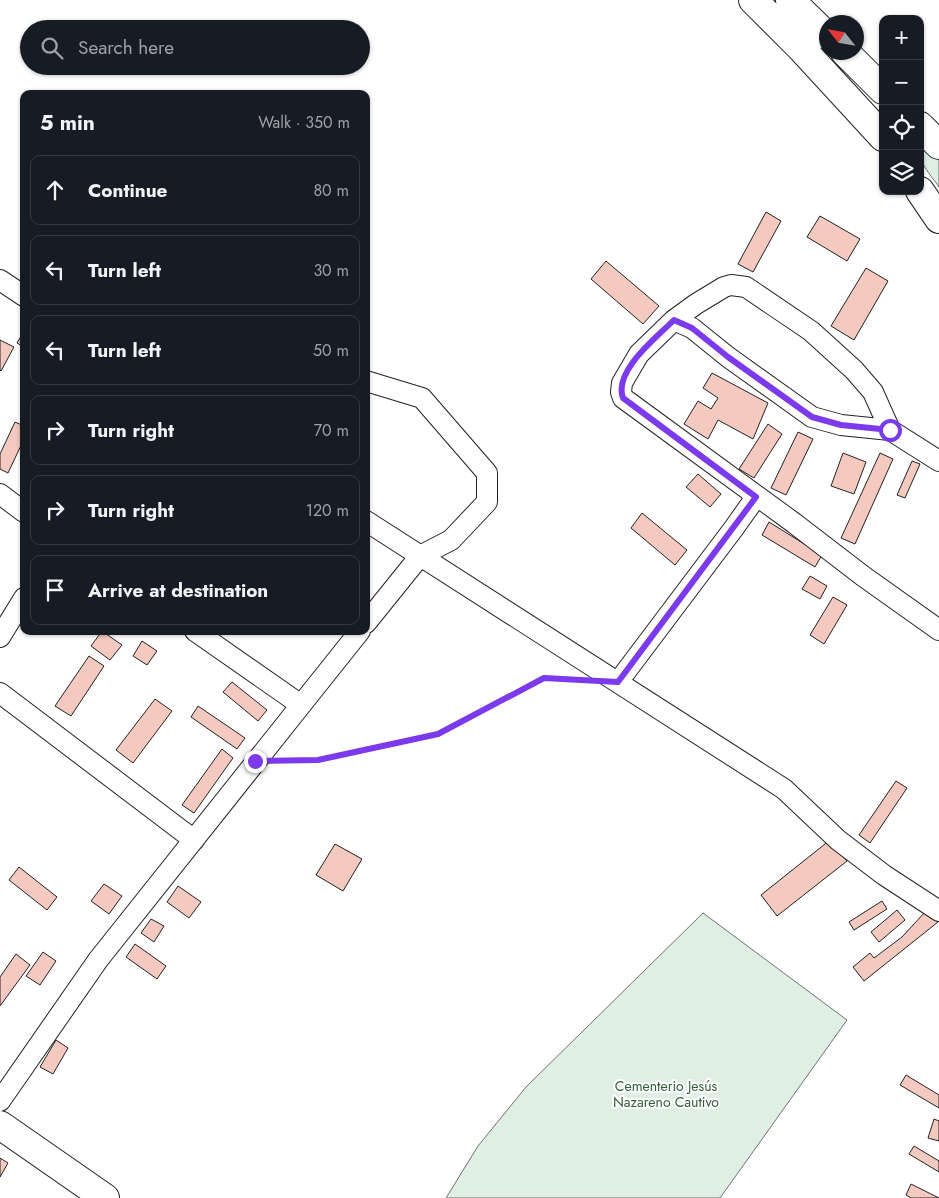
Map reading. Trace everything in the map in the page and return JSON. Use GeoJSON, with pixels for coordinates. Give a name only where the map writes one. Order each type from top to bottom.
{"type":"FeatureCollection","features":[{"type":"Feature","properties":{"kind":"main road"},"geometry":{"type":"LineString","coordinates":[[753,0],[802,49],[879,133]]}},
{"type":"Feature","properties":{"kind":"main road"},"geometry":{"type":"LineString","coordinates":[[790,0],[819,28]]}},
{"type":"Feature","properties":{"kind":"main road"},"geometry":{"type":"LineString","coordinates":[[853,60],[879,86]]}},
{"type":"Feature","properties":{"kind":"main road"},"geometry":{"type":"LineString","coordinates":[[924,130],[939,145]]}},
{"type":"Feature","properties":{"kind":"main road"},"geometry":{"type":"LineString","coordinates":[[923,195],[939,219]]}},
{"type":"Feature","properties":{"kind":"main road"},"geometry":{"type":"LineString","coordinates":[[0,1125],[105,1198]]}},
{"type":"Feature","properties":{"kind":"street"},"geometry":{"type":"LineString","coordinates":[[0,280],[20,293]]}},
{"type":"Feature","properties":{"kind":"street"},"geometry":{"type":"LineString","coordinates":[[890,430],[873,392],[854,370],[811,331],[746,287],[731,285],[724,288],[696,304],[674,320],[638,354],[622,383],[621,392],[623,398],[939,630]]}},
{"type":"Feature","properties":{"kind":"street"},"geometry":{"type":"LineString","coordinates":[[674,320],[692,328],[728,357],[812,417],[841,425],[890,430],[939,461]]}},
{"type":"Feature","properties":{"kind":"street"},"geometry":{"type":"LineString","coordinates":[[370,382],[422,398],[487,473],[487,502],[451,540],[420,556],[370,618]]}},
{"type":"Feature","properties":{"kind":"street"},"geometry":{"type":"LineString","coordinates":[[0,494],[20,509]]}},
{"type":"Feature","properties":{"kind":"street"},"geometry":{"type":"LineString","coordinates":[[618,682],[756,497]]}},
{"type":"Feature","properties":{"kind":"street"},"geometry":{"type":"LineString","coordinates":[[370,524],[784,789],[838,840],[884,875],[939,911]]}},
{"type":"Feature","properties":{"kind":"street"},"geometry":{"type":"LineString","coordinates":[[0,637],[20,604]]}},
{"type":"Feature","properties":{"kind":"street"},"geometry":{"type":"LineString","coordinates":[[201,635],[301,705]]}},
{"type":"Feature","properties":{"kind":"street"},"geometry":{"type":"LineString","coordinates":[[0,1100],[98,960],[357,635]]}},
{"type":"Feature","properties":{"kind":"street"},"geometry":{"type":"LineString","coordinates":[[0,693],[194,840]]}},
{"type":"Feature","properties":{"kind":"path"},"geometry":{"type":"LineString","coordinates":[[255,761],[318,760],[438,734],[544,678],[581,680]]}},
{"type":"Feature","properties":{"kind":"green space"},"geometry":{"type":"Polygon","coordinates":[[[924,146],[939,160],[939,187],[928,172],[925,167],[924,146]]]}},
{"type":"Feature","properties":{"kind":"green space","name":"Cementerio Jesús Nazareno Cautivo"},"geometry":{"type":"Polygon","coordinates":[[[703,913],[847,1020],[720,1198],[446,1198],[478,1146],[526,1087],[703,913]]]}},
{"type":"Feature","properties":{"kind":"building"},"geometry":{"type":"Polygon","coordinates":[[[766,212],[781,221],[753,272],[738,264],[766,212]]]}},
{"type":"Feature","properties":{"kind":"building"},"geometry":{"type":"Polygon","coordinates":[[[820,216],[860,239],[847,261],[807,237],[820,216]]]}},
{"type":"Feature","properties":{"kind":"building"},"geometry":{"type":"Polygon","coordinates":[[[606,261],[659,306],[643,324],[591,279],[606,261]]]}},
{"type":"Feature","properties":{"kind":"building"},"geometry":{"type":"Polygon","coordinates":[[[866,268],[888,281],[854,340],[831,326],[866,268]]]}},
{"type":"Feature","properties":{"kind":"building"},"geometry":{"type":"Polygon","coordinates":[[[0,340],[14,347],[1,371],[0,370],[0,340]]]}},
{"type":"Feature","properties":{"kind":"building"},"geometry":{"type":"Polygon","coordinates":[[[712,373],[768,403],[753,439],[718,420],[708,439],[684,424],[698,401],[711,409],[718,398],[703,388],[712,373]]]}},
{"type":"Feature","properties":{"kind":"building"},"geometry":{"type":"Polygon","coordinates":[[[15,422],[20,424],[20,448],[8,473],[0,469],[0,454],[15,422]]]}},
{"type":"Feature","properties":{"kind":"building"},"geometry":{"type":"Polygon","coordinates":[[[768,424],[782,434],[754,478],[739,469],[768,424]]]}},
{"type":"Feature","properties":{"kind":"building"},"geometry":{"type":"Polygon","coordinates":[[[798,432],[813,439],[786,495],[771,488],[798,432]]]}},
{"type":"Feature","properties":{"kind":"building"},"geometry":{"type":"Polygon","coordinates":[[[843,453],[866,462],[854,494],[831,486],[843,453]]]}},
{"type":"Feature","properties":{"kind":"building"},"geometry":{"type":"Polygon","coordinates":[[[880,453],[893,459],[855,544],[841,538],[880,453]]]}},
{"type":"Feature","properties":{"kind":"building"},"geometry":{"type":"Polygon","coordinates":[[[912,461],[920,464],[905,498],[897,495],[912,461]]]}},
{"type":"Feature","properties":{"kind":"building"},"geometry":{"type":"Polygon","coordinates":[[[698,474],[721,494],[710,507],[686,487],[698,474]]]}},
{"type":"Feature","properties":{"kind":"building"},"geometry":{"type":"Polygon","coordinates":[[[642,513],[687,550],[675,565],[631,528],[642,513]]]}},
{"type":"Feature","properties":{"kind":"building"},"geometry":{"type":"Polygon","coordinates":[[[769,522],[822,555],[815,567],[762,535],[769,522]]]}},
{"type":"Feature","properties":{"kind":"building"},"geometry":{"type":"Polygon","coordinates":[[[810,576],[827,586],[820,599],[802,589],[810,576]]]}},
{"type":"Feature","properties":{"kind":"building"},"geometry":{"type":"Polygon","coordinates":[[[833,597],[847,605],[824,644],[810,635],[833,597]]]}},
{"type":"Feature","properties":{"kind":"building"},"geometry":{"type":"Polygon","coordinates":[[[99,635],[108,635],[122,645],[110,660],[91,646],[99,635]]]}},
{"type":"Feature","properties":{"kind":"building"},"geometry":{"type":"Polygon","coordinates":[[[142,641],[157,651],[147,665],[133,656],[142,641]]]}},
{"type":"Feature","properties":{"kind":"building"},"geometry":{"type":"Polygon","coordinates":[[[89,656],[104,666],[71,716],[55,706],[89,656]]]}},
{"type":"Feature","properties":{"kind":"building"},"geometry":{"type":"Polygon","coordinates":[[[232,682],[267,710],[258,721],[223,692],[232,682]]]}},
{"type":"Feature","properties":{"kind":"building"},"geometry":{"type":"Polygon","coordinates":[[[155,699],[172,711],[133,763],[116,750],[155,699]]]}},
{"type":"Feature","properties":{"kind":"building"},"geometry":{"type":"Polygon","coordinates":[[[198,706],[245,738],[237,749],[191,717],[198,706]]]}},
{"type":"Feature","properties":{"kind":"building"},"geometry":{"type":"Polygon","coordinates":[[[222,749],[233,758],[194,813],[182,805],[222,749]]]}},
{"type":"Feature","properties":{"kind":"building"},"geometry":{"type":"Polygon","coordinates":[[[896,781],[907,788],[870,843],[859,835],[896,781]]]}},
{"type":"Feature","properties":{"kind":"building"},"geometry":{"type":"Polygon","coordinates":[[[830,840],[847,861],[777,916],[761,895],[830,840]]]}},
{"type":"Feature","properties":{"kind":"building"},"geometry":{"type":"Polygon","coordinates":[[[335,844],[362,859],[343,891],[316,875],[335,844]]]}},
{"type":"Feature","properties":{"kind":"building"},"geometry":{"type":"Polygon","coordinates":[[[19,867],[57,897],[47,910],[9,880],[19,867]]]}},
{"type":"Feature","properties":{"kind":"building"},"geometry":{"type":"Polygon","coordinates":[[[104,884],[122,896],[109,914],[91,901],[104,884]]]}},
{"type":"Feature","properties":{"kind":"building"},"geometry":{"type":"Polygon","coordinates":[[[178,886],[201,902],[189,918],[167,902],[178,886]]]}},
{"type":"Feature","properties":{"kind":"building"},"geometry":{"type":"Polygon","coordinates":[[[882,901],[887,909],[854,930],[849,922],[882,901]]]}},
{"type":"Feature","properties":{"kind":"building"},"geometry":{"type":"Polygon","coordinates":[[[897,910],[905,920],[879,942],[871,932],[897,910]]]}},
{"type":"Feature","properties":{"kind":"building"},"geometry":{"type":"Polygon","coordinates":[[[925,912],[938,922],[864,981],[853,967],[870,953],[874,958],[902,937],[925,912]]]}},
{"type":"Feature","properties":{"kind":"building"},"geometry":{"type":"Polygon","coordinates":[[[151,919],[164,926],[154,942],[141,933],[151,919]]]}},
{"type":"Feature","properties":{"kind":"building"},"geometry":{"type":"Polygon","coordinates":[[[135,944],[166,966],[157,979],[126,957],[135,944]]]}},
{"type":"Feature","properties":{"kind":"building"},"geometry":{"type":"Polygon","coordinates":[[[43,952],[56,961],[40,985],[26,976],[43,952]]]}},
{"type":"Feature","properties":{"kind":"building"},"geometry":{"type":"Polygon","coordinates":[[[16,954],[30,965],[0,1006],[0,977],[16,954]]]}},
{"type":"Feature","properties":{"kind":"building"},"geometry":{"type":"Polygon","coordinates":[[[56,1040],[68,1048],[53,1074],[40,1067],[56,1040]]]}},
{"type":"Feature","properties":{"kind":"building"},"geometry":{"type":"Polygon","coordinates":[[[906,1075],[939,1095],[939,1108],[900,1085],[906,1075]]]}},
{"type":"Feature","properties":{"kind":"building"},"geometry":{"type":"Polygon","coordinates":[[[934,1119],[939,1121],[939,1141],[928,1138],[934,1119]]]}},
{"type":"Feature","properties":{"kind":"building"},"geometry":{"type":"Polygon","coordinates":[[[914,1146],[939,1161],[939,1172],[909,1154],[914,1146]]]}},
{"type":"Feature","properties":{"kind":"building"},"geometry":{"type":"Polygon","coordinates":[[[0,1158],[8,1163],[0,1177],[0,1158]]]}},
{"type":"Feature","properties":{"kind":"building"},"geometry":{"type":"Polygon","coordinates":[[[911,1184],[939,1198],[911,1198],[906,1195],[911,1184]]]}},
{"type":"Feature","properties":{"kind":"route"},"geometry":{"type":"LineString","coordinates":[[255,761],[318,760],[438,734],[544,678],[618,682],[756,497],[623,398],[621,392],[622,383],[638,354],[674,320],[692,328],[728,357],[812,417],[841,425],[890,430]]}}]}
